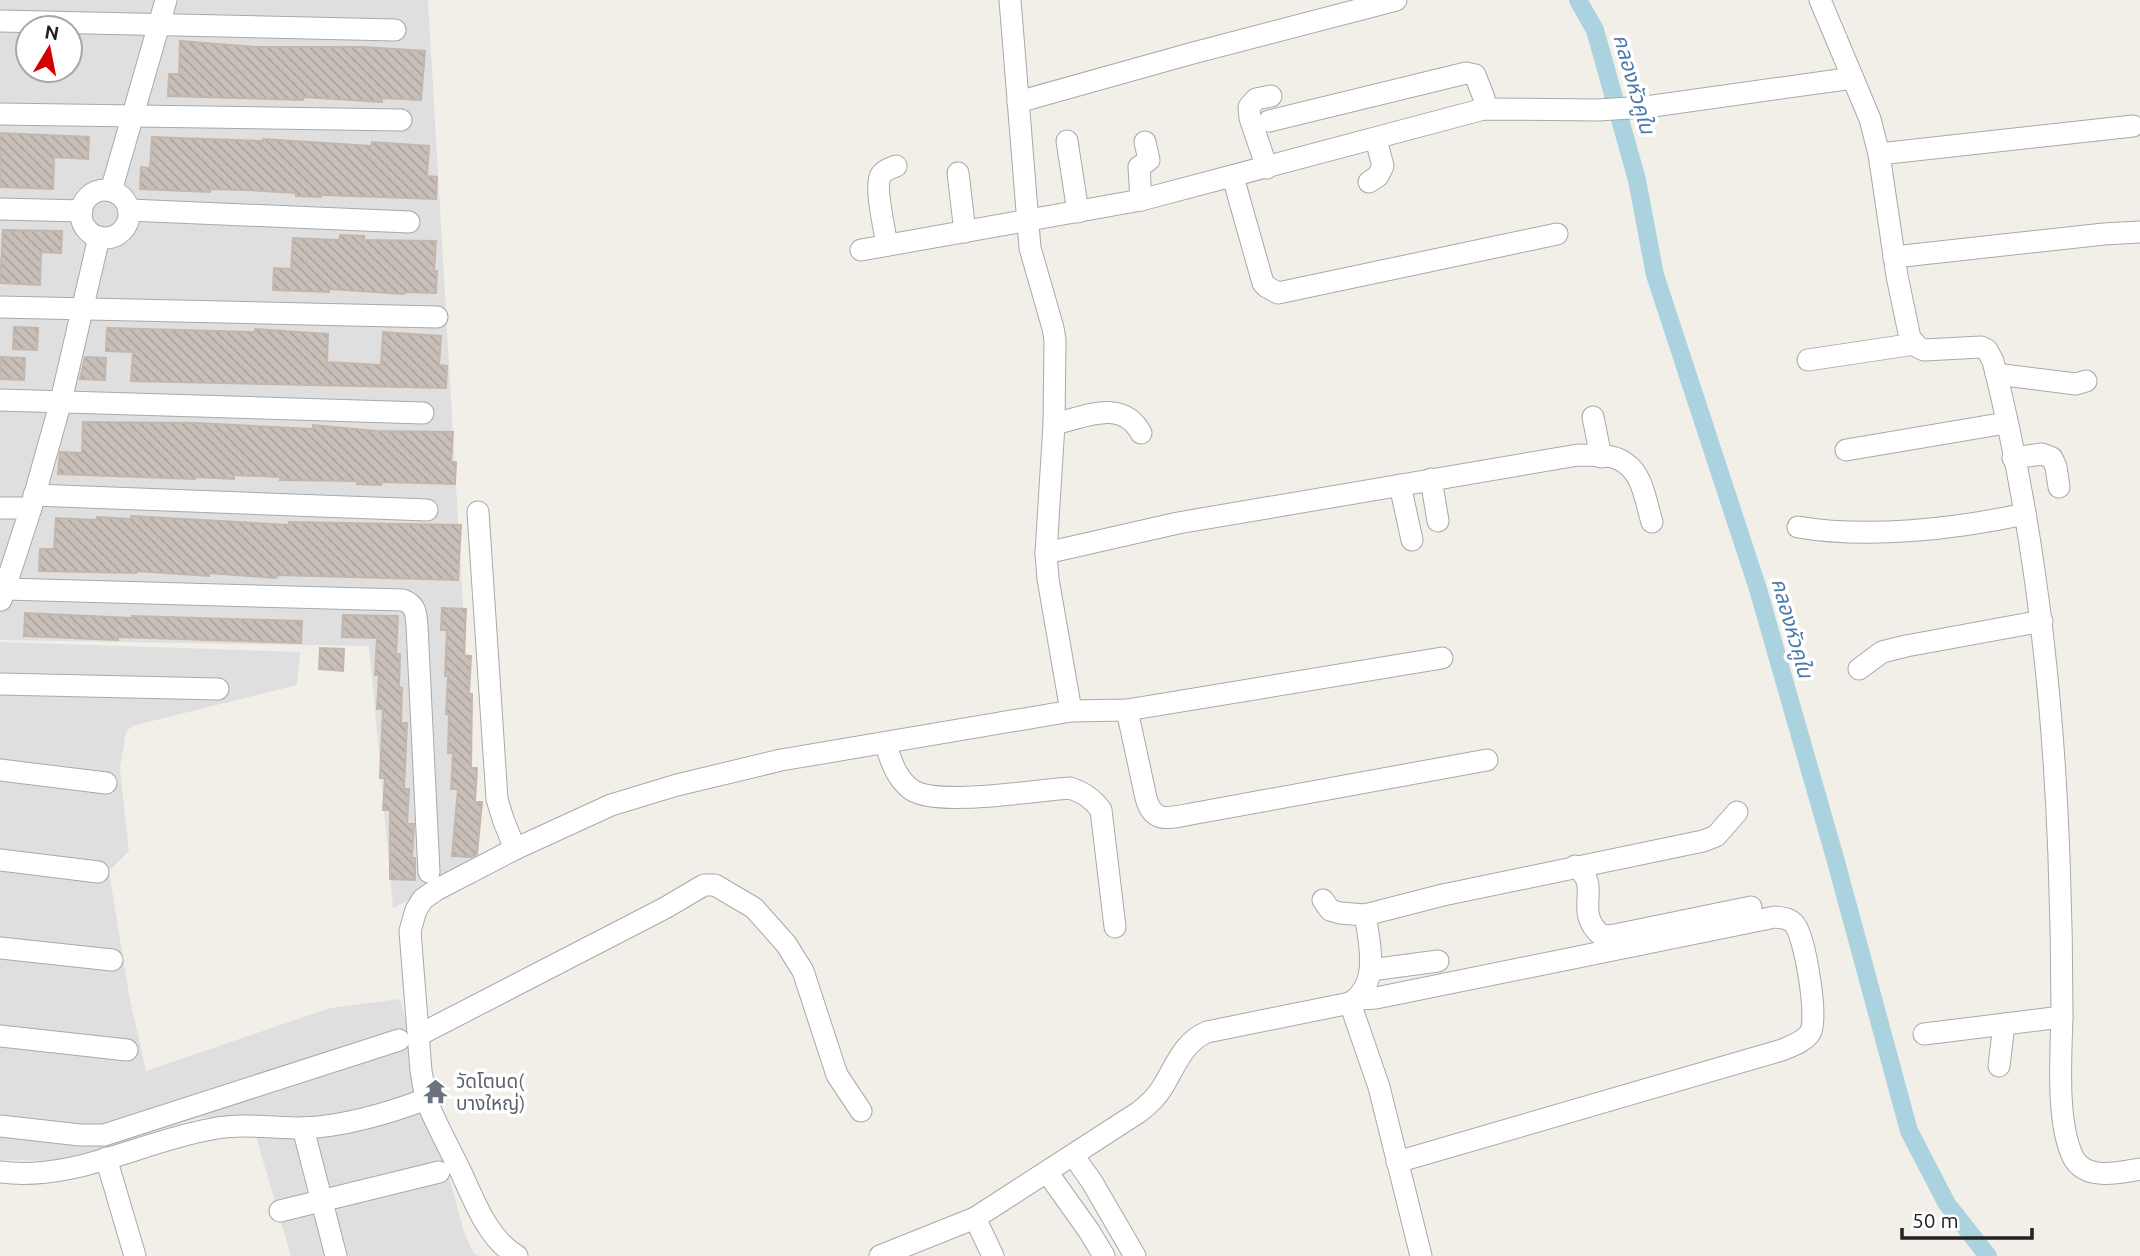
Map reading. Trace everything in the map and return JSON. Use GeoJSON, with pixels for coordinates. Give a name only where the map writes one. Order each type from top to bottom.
{"type":"FeatureCollection","features":[{"type":"Feature","properties":{"kind":"street"},"geometry":{"type":"LineString","coordinates":[[111,191],[166,0]]}},
{"type":"Feature","properties":{"kind":"street"},"geometry":{"type":"LineString","coordinates":[[1010,0],[1030,248],[1054,328],[1054,424],[1046,553],[1071,711]]}},
{"type":"Feature","properties":{"kind":"street"},"geometry":{"type":"LineString","coordinates":[[1018,102],[1396,0]]}},
{"type":"Feature","properties":{"kind":"street"},"geometry":{"type":"LineString","coordinates":[[1819,0],[1870,119],[1910,338],[1924,350],[1981,347],[1987,350],[1996,374],[2025,514],[2042,621],[2053,728],[2062,1017],[2059,1063],[2066,1138],[2074,1160],[2087,1171],[2113,1174],[2140,1169]]}},
{"type":"Feature","properties":{"kind":"street"},"geometry":{"type":"LineString","coordinates":[[0,21],[395,30]]}},
{"type":"Feature","properties":{"kind":"street"},"geometry":{"type":"LineString","coordinates":[[1269,121],[1466,73],[1475,75],[1480,85],[1484,109]]}},
{"type":"Feature","properties":{"kind":"street"},"geometry":{"type":"LineString","coordinates":[[861,250],[1141,200],[1484,109],[1598,110],[1646,107],[1853,78]]}},
{"type":"Feature","properties":{"kind":"street"},"geometry":{"type":"LineString","coordinates":[[1267,168],[1250,118],[1249,107],[1256,99],[1271,96]]}},
{"type":"Feature","properties":{"kind":"street"},"geometry":{"type":"LineString","coordinates":[[0,114],[401,120]]}},
{"type":"Feature","properties":{"kind":"street"},"geometry":{"type":"LineString","coordinates":[[1878,154],[2133,126]]}},
{"type":"Feature","properties":{"kind":"street"},"geometry":{"type":"LineString","coordinates":[[1369,183],[1378,176],[1383,166],[1376,139]]}},
{"type":"Feature","properties":{"kind":"street"},"geometry":{"type":"LineString","coordinates":[[1068,141],[1079,212]]}},
{"type":"Feature","properties":{"kind":"street"},"geometry":{"type":"LineString","coordinates":[[1141,200],[1139,167],[1149,160],[1145,142]]}},
{"type":"Feature","properties":{"kind":"street"},"geometry":{"type":"LineString","coordinates":[[887,245],[880,177],[896,166]]}},
{"type":"Feature","properties":{"kind":"street"},"geometry":{"type":"LineString","coordinates":[[958,173],[965,232]]}},
{"type":"Feature","properties":{"kind":"street"},"geometry":{"type":"LineString","coordinates":[[1233,177],[1263,283],[1278,293],[1557,234]]}},
{"type":"Feature","properties":{"kind":"street"},"geometry":{"type":"LineString","coordinates":[[111,191],[126,202],[129,220],[118,235],[99,237],[85,226],[82,211],[86,200],[93,193],[111,191]]}},
{"type":"Feature","properties":{"kind":"street"},"geometry":{"type":"LineString","coordinates":[[0,209],[82,211]]}},
{"type":"Feature","properties":{"kind":"street"},"geometry":{"type":"LineString","coordinates":[[129,210],[410,222]]}},
{"type":"Feature","properties":{"kind":"street"},"geometry":{"type":"LineString","coordinates":[[1894,257],[2140,232]]}},
{"type":"Feature","properties":{"kind":"street"},"geometry":{"type":"LineString","coordinates":[[99,237],[61,401],[3,596],[403,600],[411,603],[415,610],[417,626],[429,872]]}},
{"type":"Feature","properties":{"kind":"street"},"geometry":{"type":"LineString","coordinates":[[0,307],[437,317]]}},
{"type":"Feature","properties":{"kind":"street"},"geometry":{"type":"LineString","coordinates":[[1808,360],[1915,344]]}},
{"type":"Feature","properties":{"kind":"street"},"geometry":{"type":"LineString","coordinates":[[1996,374],[2076,384],[2086,380]]}},
{"type":"Feature","properties":{"kind":"street"},"geometry":{"type":"LineString","coordinates":[[0,400],[423,414]]}},
{"type":"Feature","properties":{"kind":"street"},"geometry":{"type":"LineString","coordinates":[[1054,424],[1120,412],[1130,417],[1141,432]]}},
{"type":"Feature","properties":{"kind":"street"},"geometry":{"type":"LineString","coordinates":[[1593,417],[1601,457]]}},
{"type":"Feature","properties":{"kind":"street"},"geometry":{"type":"LineString","coordinates":[[1846,450],[2006,423]]}},
{"type":"Feature","properties":{"kind":"street"},"geometry":{"type":"LineString","coordinates":[[2013,457],[2042,454],[2052,458],[2059,487]]}},
{"type":"Feature","properties":{"kind":"street"},"geometry":{"type":"LineString","coordinates":[[1046,553],[1178,523],[1578,455],[1616,458],[1632,467],[1639,478],[1652,522]]}},
{"type":"Feature","properties":{"kind":"street"},"geometry":{"type":"LineString","coordinates":[[1431,479],[1438,521]]}},
{"type":"Feature","properties":{"kind":"street"},"geometry":{"type":"LineString","coordinates":[[1400,485],[1412,540]]}},
{"type":"Feature","properties":{"kind":"street"},"geometry":{"type":"LineString","coordinates":[[0,508],[32,502],[427,510]]}},
{"type":"Feature","properties":{"kind":"street"},"geometry":{"type":"LineString","coordinates":[[478,512],[497,799],[515,849]]}},
{"type":"Feature","properties":{"kind":"street"},"geometry":{"type":"LineString","coordinates":[[1798,527],[1822,531],[1882,531],[1980,524],[2025,514]]}},
{"type":"Feature","properties":{"kind":"street"},"geometry":{"type":"LineString","coordinates":[[1859,669],[1882,652],[2042,621]]}},
{"type":"Feature","properties":{"kind":"street"},"geometry":{"type":"LineString","coordinates":[[517,1256],[495,1237],[484,1221],[435,1123],[409,1037],[410,931],[416,910],[436,890],[515,849],[611,805],[677,785],[781,760],[1071,711],[1127,710],[1442,657]]}},
{"type":"Feature","properties":{"kind":"street"},"geometry":{"type":"LineString","coordinates":[[0,684],[218,689]]}},
{"type":"Feature","properties":{"kind":"street"},"geometry":{"type":"LineString","coordinates":[[1127,710],[1149,810],[1156,816],[1191,814],[1487,760]]}},
{"type":"Feature","properties":{"kind":"street"},"geometry":{"type":"LineString","coordinates":[[885,743],[894,769],[901,779],[913,791],[932,797],[960,798],[1070,788],[1095,801],[1101,810],[1115,928]]}},
{"type":"Feature","properties":{"kind":"street"},"geometry":{"type":"LineString","coordinates":[[0,770],[106,783]]}},
{"type":"Feature","properties":{"kind":"street"},"geometry":{"type":"LineString","coordinates":[[1322,900],[1330,910],[1339,914],[1365,915],[1575,866],[1703,841],[1716,836],[1737,813]]}},
{"type":"Feature","properties":{"kind":"street"},"geometry":{"type":"LineString","coordinates":[[0,860],[97,872]]}},
{"type":"Feature","properties":{"kind":"street"},"geometry":{"type":"LineString","coordinates":[[1575,866],[1585,874],[1588,881],[1589,921],[1601,935],[1609,936],[1751,907]]}},
{"type":"Feature","properties":{"kind":"street"},"geometry":{"type":"LineString","coordinates":[[0,1126],[79,1135],[104,1135],[409,1037],[665,908],[704,885],[715,886],[754,908],[786,944],[803,971],[837,1075],[861,1111]]}},
{"type":"Feature","properties":{"kind":"street"},"geometry":{"type":"LineString","coordinates":[[1354,1001],[1367,985],[1371,970],[1365,915]]}},
{"type":"Feature","properties":{"kind":"street"},"geometry":{"type":"LineString","coordinates":[[880,1256],[975,1218],[1152,1102],[1189,1043],[1207,1032],[1775,918],[1793,922],[1803,945],[1814,1015],[1810,1035],[1803,1041],[1782,1050],[1397,1162]]}},
{"type":"Feature","properties":{"kind":"street"},"geometry":{"type":"LineString","coordinates":[[0,948],[112,960]]}},
{"type":"Feature","properties":{"kind":"street"},"geometry":{"type":"LineString","coordinates":[[1371,970],[1438,961]]}},
{"type":"Feature","properties":{"kind":"street"},"geometry":{"type":"LineString","coordinates":[[1354,1001],[1379,1087],[1421,1256]]}},
{"type":"Feature","properties":{"kind":"street"},"geometry":{"type":"LineString","coordinates":[[1924,1034],[2062,1017]]}},
{"type":"Feature","properties":{"kind":"street"},"geometry":{"type":"LineString","coordinates":[[1999,1066],[2004,1024]]}},
{"type":"Feature","properties":{"kind":"street"},"geometry":{"type":"LineString","coordinates":[[0,1036],[127,1050]]}},
{"type":"Feature","properties":{"kind":"street"},"geometry":{"type":"LineString","coordinates":[[0,1172],[48,1172],[192,1132],[216,1128],[248,1125],[303,1128],[328,1125],[402,1108],[426,1099]]}},
{"type":"Feature","properties":{"kind":"street"},"geometry":{"type":"LineString","coordinates":[[303,1128],[336,1256]]}},
{"type":"Feature","properties":{"kind":"street"},"geometry":{"type":"LineString","coordinates":[[1073,1155],[1135,1256]]}},
{"type":"Feature","properties":{"kind":"street"},"geometry":{"type":"LineString","coordinates":[[106,1158],[135,1256]]}},
{"type":"Feature","properties":{"kind":"street"},"geometry":{"type":"LineString","coordinates":[[280,1212],[439,1172]]}},
{"type":"Feature","properties":{"kind":"street"},"geometry":{"type":"LineString","coordinates":[[1047,1172],[1104,1256]]}},
{"type":"Feature","properties":{"kind":"street"},"geometry":{"type":"LineString","coordinates":[[975,1218],[993,1256]]}},
{"type":"Feature","properties":{"kind":"shaded area"},"geometry":{"type":"Polygon","coordinates":[[[0,0],[428,0],[478,865],[393,908],[369,646],[0,640],[0,0]]]}},
{"type":"Feature","properties":{"kind":"shaded area"},"geometry":{"type":"Polygon","coordinates":[[[0,642],[300,652],[297,685],[132,726],[126,732],[120,769],[129,851],[109,871],[129,995],[146,1071],[330,1008],[400,999],[465,1235],[474,1253],[479,1256],[291,1256],[250,1116],[197,1118],[57,1161],[0,1160],[0,642]]]}},
{"type":"Feature","properties":{"kind":"building"},"geometry":{"type":"Polygon","coordinates":[[[180,41],[257,47],[363,47],[425,51],[421,100],[382,98],[382,102],[303,97],[303,100],[168,96],[169,74],[179,74],[180,41]]]}},
{"type":"Feature","properties":{"kind":"building"},"geometry":{"type":"Polygon","coordinates":[[[0,133],[89,137],[88,159],[54,157],[53,189],[0,187],[0,133]]]}},
{"type":"Feature","properties":{"kind":"building"},"geometry":{"type":"Polygon","coordinates":[[[152,137],[263,139],[372,146],[372,142],[429,146],[427,176],[437,177],[436,199],[296,196],[296,193],[247,190],[211,189],[210,192],[140,189],[141,167],[150,168],[152,137]]]}},
{"type":"Feature","properties":{"kind":"building"},"geometry":{"type":"Polygon","coordinates":[[[3,230],[62,231],[61,253],[41,252],[40,285],[0,283],[3,230]]]}},
{"type":"Feature","properties":{"kind":"building"},"geometry":{"type":"Polygon","coordinates":[[[340,235],[364,236],[364,240],[436,241],[436,293],[273,290],[274,268],[291,269],[293,238],[339,240],[340,235]]]}},
{"type":"Feature","properties":{"kind":"building"},"geometry":{"type":"Polygon","coordinates":[[[14,327],[38,328],[37,350],[13,349],[14,327]]]}},
{"type":"Feature","properties":{"kind":"building"},"geometry":{"type":"Polygon","coordinates":[[[107,328],[255,332],[255,329],[328,334],[327,362],[381,365],[383,332],[441,336],[439,365],[447,366],[446,388],[131,381],[133,352],[106,351],[107,328]]]}},
{"type":"Feature","properties":{"kind":"building"},"geometry":{"type":"Polygon","coordinates":[[[1,357],[25,358],[24,380],[0,379],[1,357]]]}},
{"type":"Feature","properties":{"kind":"building"},"geometry":{"type":"Polygon","coordinates":[[[85,357],[106,358],[105,380],[80,379],[85,357]]]}},
{"type":"Feature","properties":{"kind":"building"},"geometry":{"type":"Polygon","coordinates":[[[83,422],[196,423],[313,429],[313,425],[377,431],[453,432],[451,462],[456,462],[455,484],[382,482],[381,485],[357,484],[357,481],[280,480],[281,477],[234,475],[234,479],[195,479],[58,474],[60,452],[82,453],[83,422]]]}},
{"type":"Feature","properties":{"kind":"building"},"geometry":{"type":"Polygon","coordinates":[[[131,516],[289,525],[289,522],[461,525],[458,580],[39,571],[40,549],[54,549],[56,518],[96,520],[97,517],[131,519],[131,516]]]}},
{"type":"Feature","properties":{"kind":"building"},"geometry":{"type":"Polygon","coordinates":[[[442,608],[466,609],[464,655],[471,656],[471,768],[477,768],[475,802],[482,802],[477,854],[471,857],[452,856],[458,789],[451,789],[453,753],[448,753],[448,676],[445,676],[447,630],[441,630],[442,608]]]}},
{"type":"Feature","properties":{"kind":"building"},"geometry":{"type":"Polygon","coordinates":[[[25,613],[302,621],[301,643],[24,636],[25,613]]]}},
{"type":"Feature","properties":{"kind":"building"},"geometry":{"type":"Polygon","coordinates":[[[343,615],[398,616],[396,654],[400,654],[401,723],[407,723],[404,789],[409,789],[407,824],[414,824],[412,858],[415,858],[415,880],[390,879],[390,810],[383,810],[385,778],[380,778],[383,709],[377,709],[377,638],[342,637],[343,615]]]}},
{"type":"Feature","properties":{"kind":"building"},"geometry":{"type":"Polygon","coordinates":[[[320,648],[344,649],[343,671],[319,669],[320,648]]]}},
{"type":"Feature","properties":{"kind":"waterway","name":"คลองหัวคูใน"},"geometry":{"type":"LineString","coordinates":[[1578,0],[1595,30],[1637,180],[1655,275],[1758,589],[1909,1131],[1947,1204],[1988,1256]]}},
{"type":"Feature","properties":{"kind":"place","name":"วัดโตนด( บางใหญ่)"},"geometry":{"type":"Point","coordinates":[436,1092]}}]}
